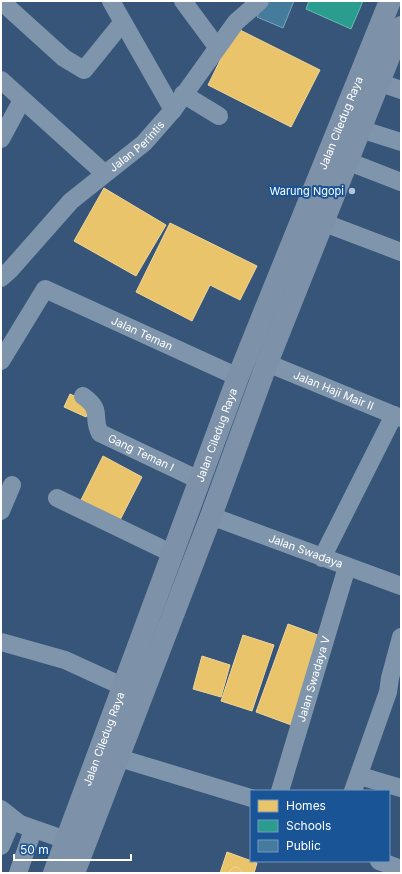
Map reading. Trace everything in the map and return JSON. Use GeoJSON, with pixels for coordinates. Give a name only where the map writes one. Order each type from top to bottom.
{"type":"FeatureCollection","features":[{"type":"Feature","properties":{"kind":"main road","name":"Jalan Ciledug Raya"},"geometry":{"type":"LineString","coordinates":[[71,872],[66,840],[238,377],[313,218],[368,82],[392,44],[390,1]]}},
{"type":"Feature","properties":{"kind":"main road","name":"Jalan Ciledug Raya"},"geometry":{"type":"LineString","coordinates":[[71,872],[119,758],[211,516],[267,363],[313,218],[347,161],[360,129],[368,82]]}},
{"type":"Feature","properties":{"kind":"street"},"geometry":{"type":"LineString","coordinates":[[1,1],[64,58],[84,70],[122,23]]}},
{"type":"Feature","properties":{"kind":"street"},"geometry":{"type":"LineString","coordinates":[[111,1],[122,23],[173,110]]}},
{"type":"Feature","properties":{"kind":"street"},"geometry":{"type":"LineString","coordinates":[[183,1],[217,47]]}},
{"type":"Feature","properties":{"kind":"street","name":"Jalan Perintis"},"geometry":{"type":"LineString","coordinates":[[1,278],[10,270],[71,201],[104,173],[114,169],[144,143],[173,110],[236,22],[260,1]]}},
{"type":"Feature","properties":{"kind":"street"},"geometry":{"type":"LineString","coordinates":[[1,80],[104,173]]}},
{"type":"Feature","properties":{"kind":"street"},"geometry":{"type":"LineString","coordinates":[[368,82],[401,90]]}},
{"type":"Feature","properties":{"kind":"street"},"geometry":{"type":"LineString","coordinates":[[184,94],[219,116]]}},
{"type":"Feature","properties":{"kind":"street"},"geometry":{"type":"LineString","coordinates":[[1,139],[22,100]]}},
{"type":"Feature","properties":{"kind":"street"},"geometry":{"type":"LineString","coordinates":[[360,129],[401,142]]}},
{"type":"Feature","properties":{"kind":"street"},"geometry":{"type":"LineString","coordinates":[[347,161],[401,182]]}},
{"type":"Feature","properties":{"kind":"street"},"geometry":{"type":"LineString","coordinates":[[313,218],[401,252]]}},
{"type":"Feature","properties":{"kind":"street","name":"Jalan Teman"},"geometry":{"type":"LineString","coordinates":[[1,362],[45,290],[238,377]]}},
{"type":"Feature","properties":{"kind":"street","name":"Jalan Haji Mair II"},"geometry":{"type":"LineString","coordinates":[[267,363],[398,416]]}},
{"type":"Feature","properties":{"kind":"street","name":"Gang Teman I"},"geometry":{"type":"LineString","coordinates":[[84,396],[96,408],[100,433],[199,480]]}},
{"type":"Feature","properties":{"kind":"street"},"geometry":{"type":"LineString","coordinates":[[322,558],[398,416]]}},
{"type":"Feature","properties":{"kind":"street"},"geometry":{"type":"LineString","coordinates":[[1,511],[12,484]]}},
{"type":"Feature","properties":{"kind":"street"},"geometry":{"type":"LineString","coordinates":[[57,498],[173,554]]}},
{"type":"Feature","properties":{"kind":"street","name":"Jalan Swadaya"},"geometry":{"type":"LineString","coordinates":[[211,516],[401,586]]}},
{"type":"Feature","properties":{"kind":"street","name":"Jalan Swadaya V"},"geometry":{"type":"LineString","coordinates":[[280,790],[347,567]]}},
{"type":"Feature","properties":{"kind":"street"},"geometry":{"type":"LineString","coordinates":[[401,637],[390,678],[388,692],[357,783],[401,788]]}},
{"type":"Feature","properties":{"kind":"street"},"geometry":{"type":"LineString","coordinates":[[1,642],[65,660],[124,687]]}},
{"type":"Feature","properties":{"kind":"street"},"geometry":{"type":"LineString","coordinates":[[119,758],[250,798]]}},
{"type":"Feature","properties":{"kind":"street"},"geometry":{"type":"LineString","coordinates":[[1,846],[7,814],[33,830],[66,840]]}},
{"type":"Feature","properties":{"kind":"street"},"geometry":{"type":"LineString","coordinates":[[18,873],[33,830]]}},
{"type":"Feature","properties":{"kind":"street"},"geometry":{"type":"LineString","coordinates":[[382,862],[401,869]]}},
{"type":"Feature","properties":{"kind":"building: Homes"},"geometry":{"type":"Polygon","coordinates":[[[236,28],[320,70],[291,127],[208,85],[236,28]]]}},
{"type":"Feature","properties":{"kind":"building: Homes"},"geometry":{"type":"Polygon","coordinates":[[[104,188],[166,225],[136,276],[74,241],[104,188]]]}},
{"type":"Feature","properties":{"kind":"building: Homes"},"geometry":{"type":"Polygon","coordinates":[[[170,223],[257,266],[240,300],[210,285],[192,321],[136,292],[170,223]]]}},
{"type":"Feature","properties":{"kind":"building: Homes"},"geometry":{"type":"Polygon","coordinates":[[[70,394],[92,404],[86,417],[64,407],[70,394]]]}},
{"type":"Feature","properties":{"kind":"building: Homes"},"geometry":{"type":"Polygon","coordinates":[[[103,456],[142,477],[119,522],[80,502],[103,456]]]}},
{"type":"Feature","properties":{"kind":"building: Homes"},"geometry":{"type":"Polygon","coordinates":[[[288,624],[326,638],[294,726],[256,712],[288,624]]]}},
{"type":"Feature","properties":{"kind":"building: Homes"},"geometry":{"type":"Polygon","coordinates":[[[243,635],[274,645],[252,711],[221,701],[243,635]]]}},
{"type":"Feature","properties":{"kind":"building: Homes"},"geometry":{"type":"Polygon","coordinates":[[[202,656],[230,665],[221,697],[193,689],[202,656]]]}},
{"type":"Feature","properties":{"kind":"building: Homes"},"geometry":{"type":"Polygon","coordinates":[[[227,852],[250,860],[250,862],[257,863],[254,873],[220,873],[227,852]]]}},
{"type":"Feature","properties":{"kind":"building: Homes"},"geometry":{"type":"Polygon","coordinates":[[[234,867],[239,868],[243,873],[228,873],[234,867]]]}},
{"type":"Feature","properties":{"kind":"building: Schools"},"geometry":{"type":"Polygon","coordinates":[[[309,1],[363,1],[351,29],[306,9],[309,1]]]}},
{"type":"Feature","properties":{"kind":"building: Public"},"geometry":{"type":"Polygon","coordinates":[[[264,1],[294,1],[283,28],[257,17],[264,1]]]}},
{"type":"Feature","properties":{"kind":"place","name":"Warung Ngopi"},"geometry":{"type":"Point","coordinates":[352,191]}}]}
